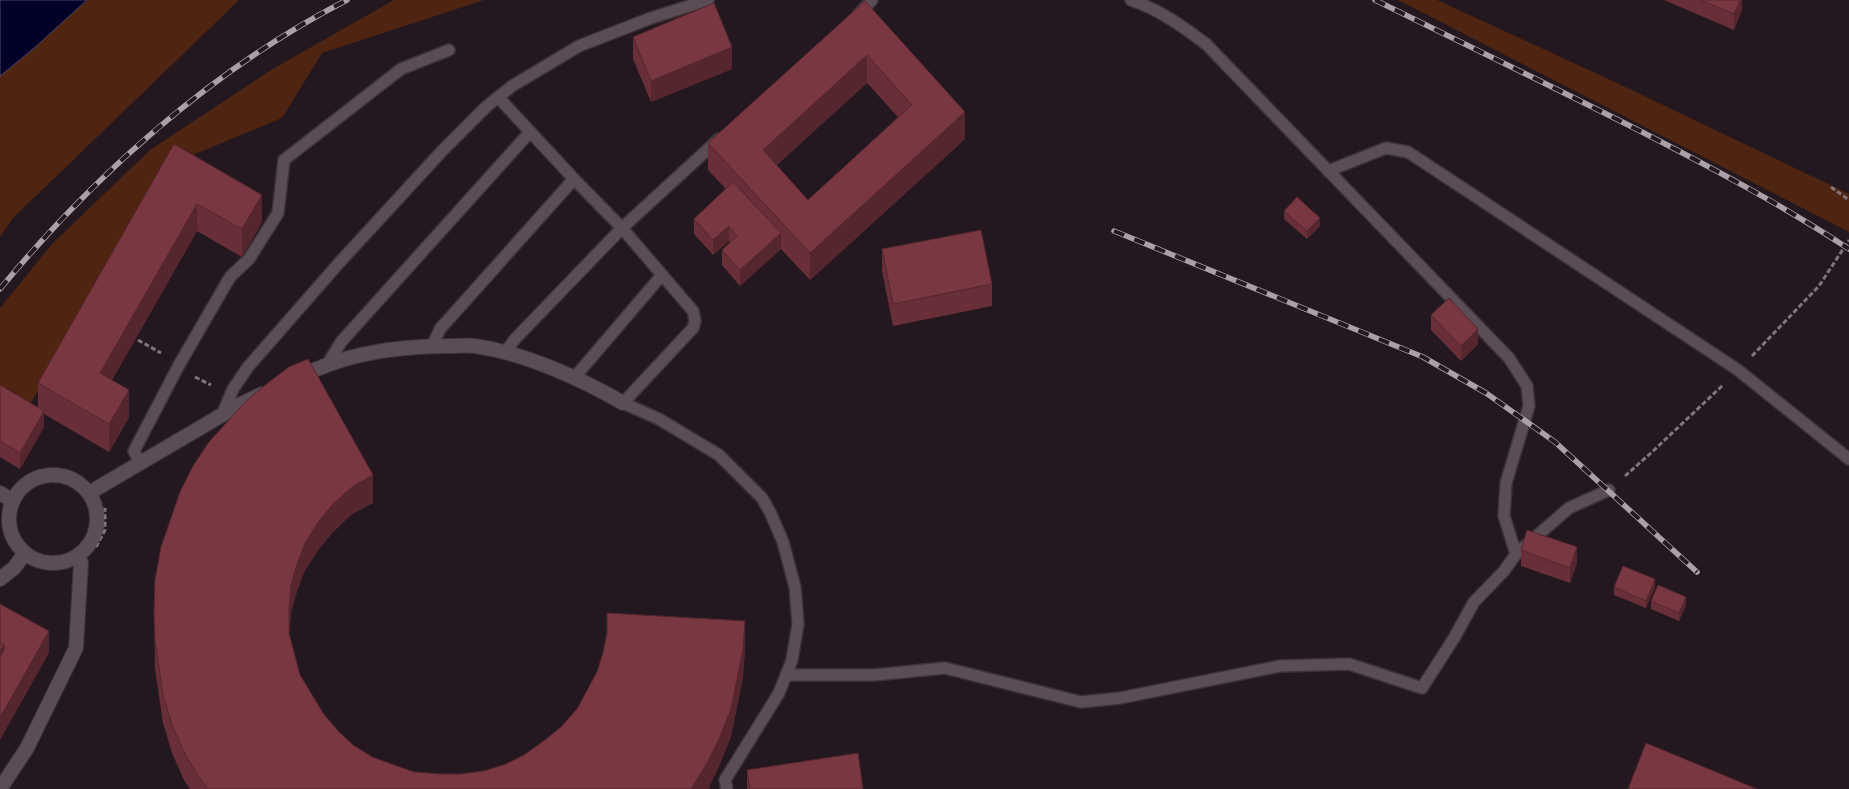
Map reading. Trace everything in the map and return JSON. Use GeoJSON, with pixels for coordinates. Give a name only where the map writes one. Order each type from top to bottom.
{"type":"FeatureCollection","features":[{"type":"Feature","properties":{"kind":"street"},"geometry":{"type":"LineString","coordinates":[[89,493],[222,415],[277,386],[336,362],[378,353],[432,346],[474,346],[519,357],[574,378],[601,390],[623,403]]}},
{"type":"Feature","properties":{"kind":"street"},"geometry":{"type":"LineString","coordinates":[[59,474],[73,479],[89,493],[93,498],[97,512],[97,528],[91,542],[78,556],[53,563],[38,560],[26,553],[16,542],[10,528],[9,514],[13,501],[20,489],[32,480],[45,475],[59,474]]}},
{"type":"Feature","properties":{"kind":"street"},"geometry":{"type":"LineString","coordinates":[[0,493],[13,501]]}},
{"type":"Feature","properties":{"kind":"street"},"geometry":{"type":"LineString","coordinates":[[0,579],[14,568],[26,553]]}},
{"type":"Feature","properties":{"kind":"street"},"geometry":{"type":"LineString","coordinates":[[0,789],[27,748],[76,648],[81,563],[78,556]]}},
{"type":"Feature","properties":{"kind":"lane"},"geometry":{"type":"LineString","coordinates":[[222,415],[233,389],[254,360],[339,263],[442,151],[498,97],[512,86],[580,46],[651,18],[708,0]]}},
{"type":"Feature","properties":{"kind":"lane"},"geometry":{"type":"LineString","coordinates":[[852,21],[872,0]]}},
{"type":"Feature","properties":{"kind":"lane"},"geometry":{"type":"LineString","coordinates":[[1131,0],[1149,6],[1175,21],[1206,44],[1509,358],[1527,386],[1529,406],[1506,483],[1504,516],[1516,554]]}},
{"type":"Feature","properties":{"kind":"lane"},"geometry":{"type":"LineString","coordinates":[[140,463],[134,451],[179,365],[230,276],[249,259],[278,213],[284,160],[401,69],[449,50]]}},
{"type":"Feature","properties":{"kind":"lane"},"geometry":{"type":"LineString","coordinates":[[498,97],[574,180],[622,228],[693,311],[695,321],[693,328],[623,403],[659,419],[719,455],[762,498],[783,542],[796,587],[798,624],[792,660],[779,692],[725,780],[727,789]]}},
{"type":"Feature","properties":{"kind":"lane"},"geometry":{"type":"LineString","coordinates":[[327,366],[341,342],[530,132]]}},
{"type":"Feature","properties":{"kind":"lane"},"geometry":{"type":"LineString","coordinates":[[505,353],[515,339],[622,228],[727,132]]}},
{"type":"Feature","properties":{"kind":"lane"},"geometry":{"type":"LineString","coordinates":[[1328,171],[1386,148],[1408,152],[1738,370],[1849,459]]}},
{"type":"Feature","properties":{"kind":"lane"},"geometry":{"type":"LineString","coordinates":[[432,346],[440,329],[574,180]]}},
{"type":"Feature","properties":{"kind":"lane"},"geometry":{"type":"LineString","coordinates":[[574,378],[662,275]]}},
{"type":"Feature","properties":{"kind":"lane"},"geometry":{"type":"LineString","coordinates":[[786,675],[874,675],[945,668],[1081,702],[1120,698],[1280,666],[1349,664],[1422,688],[1454,638],[1474,602],[1504,571],[1516,554],[1569,508],[1609,490]]}},
{"type":"Feature","properties":{"kind":"path"},"geometry":{"type":"LineString","coordinates":[[1831,187],[1849,200]]}},
{"type":"Feature","properties":{"kind":"path"},"geometry":{"type":"LineString","coordinates":[[138,340],[172,359],[188,374],[212,385],[208,394]]}},
{"type":"Feature","properties":{"kind":"shaded area"},"geometry":{"type":"Polygon","coordinates":[[[88,0],[239,0],[12,219],[0,237],[0,76],[88,0]]]}},
{"type":"Feature","properties":{"kind":"shaded area"},"geometry":{"type":"Polygon","coordinates":[[[394,0],[484,0],[322,53],[282,118],[176,162],[30,404],[0,393],[0,308],[52,244],[150,150],[271,70],[394,0]]]}},
{"type":"Feature","properties":{"kind":"shaded area"},"geometry":{"type":"Polygon","coordinates":[[[1398,0],[1437,0],[1617,83],[1849,194],[1849,232],[1398,0]]]}},
{"type":"Feature","properties":{"kind":"water"},"geometry":{"type":"Polygon","coordinates":[[[0,0],[87,0],[0,76],[0,0]]]}},
{"type":"Feature","properties":{"kind":"building"},"geometry":{"type":"Polygon","coordinates":[[[1701,0],[1740,0],[1734,14],[1701,0]]]}},
{"type":"Feature","properties":{"kind":"building"},"geometry":{"type":"Polygon","coordinates":[[[865,1],[965,112],[810,253],[708,143],[865,1]],[[867,55],[763,150],[808,200],[912,105],[867,55]]]}},
{"type":"Feature","properties":{"kind":"building"},"geometry":{"type":"Polygon","coordinates":[[[714,3],[732,47],[651,81],[633,37],[714,3]]]}},
{"type":"Feature","properties":{"kind":"building"},"geometry":{"type":"Polygon","coordinates":[[[174,144],[262,195],[242,229],[197,204],[100,373],[129,390],[109,424],[38,383],[174,144]]]}},
{"type":"Feature","properties":{"kind":"building"},"geometry":{"type":"Polygon","coordinates":[[[733,182],[781,233],[740,270],[722,250],[737,236],[729,226],[713,240],[694,219],[733,182]]]}},
{"type":"Feature","properties":{"kind":"building"},"geometry":{"type":"Polygon","coordinates":[[[1297,197],[1320,218],[1307,231],[1284,211],[1297,197]]]}},
{"type":"Feature","properties":{"kind":"building"},"geometry":{"type":"Polygon","coordinates":[[[981,230],[992,284],[893,304],[882,249],[981,230]]]}},
{"type":"Feature","properties":{"kind":"building"},"geometry":{"type":"Polygon","coordinates":[[[1449,298],[1478,329],[1461,346],[1431,315],[1449,298]]]}},
{"type":"Feature","properties":{"kind":"building"},"geometry":{"type":"Polygon","coordinates":[[[308,359],[373,475],[352,487],[333,504],[319,521],[305,543],[291,585],[289,634],[300,675],[323,713],[338,731],[353,745],[372,757],[414,772],[460,774],[484,771],[506,764],[524,755],[561,727],[577,709],[597,672],[603,653],[607,633],[607,613],[745,621],[743,649],[731,709],[706,765],[691,789],[208,789],[184,752],[172,725],[163,695],[155,640],[154,614],[155,580],[161,547],[180,492],[193,466],[209,442],[246,401],[289,367],[308,359]]]}},
{"type":"Feature","properties":{"kind":"building"},"geometry":{"type":"Polygon","coordinates":[[[0,385],[44,411],[20,453],[0,441],[0,385]]]}},
{"type":"Feature","properties":{"kind":"building"},"geometry":{"type":"Polygon","coordinates":[[[1527,530],[1577,547],[1570,568],[1521,550],[1527,530]]]}},
{"type":"Feature","properties":{"kind":"building"},"geometry":{"type":"Polygon","coordinates":[[[1623,566],[1655,579],[1646,601],[1614,587],[1623,566]]]}},
{"type":"Feature","properties":{"kind":"building"},"geometry":{"type":"Polygon","coordinates":[[[1658,585],[1686,597],[1679,613],[1651,601],[1658,585]]]}},
{"type":"Feature","properties":{"kind":"building"},"geometry":{"type":"Polygon","coordinates":[[[0,604],[49,631],[0,718],[0,657],[4,650],[4,645],[0,643],[0,604]]]}},
{"type":"Feature","properties":{"kind":"building"},"geometry":{"type":"Polygon","coordinates":[[[0,643],[4,645],[0,651],[0,643]]]}},
{"type":"Feature","properties":{"kind":"building"},"geometry":{"type":"Polygon","coordinates":[[[1646,743],[1757,789],[1628,789],[1646,743]]]}},
{"type":"Feature","properties":{"kind":"building"},"geometry":{"type":"Polygon","coordinates":[[[858,753],[863,789],[750,789],[747,770],[858,753]]]}},
{"type":"Feature","properties":{"kind":"railway"},"geometry":{"type":"LineString","coordinates":[[0,289],[75,205],[159,127],[250,58],[298,27],[347,0]]}},
{"type":"Feature","properties":{"kind":"railway"},"geometry":{"type":"LineString","coordinates":[[1375,0],[1577,99],[1696,160],[1774,203],[1849,249]]}},
{"type":"Feature","properties":{"kind":"railway"},"geometry":{"type":"LineString","coordinates":[[1114,231],[1423,357],[1486,393],[1555,442],[1697,572]]}}]}
